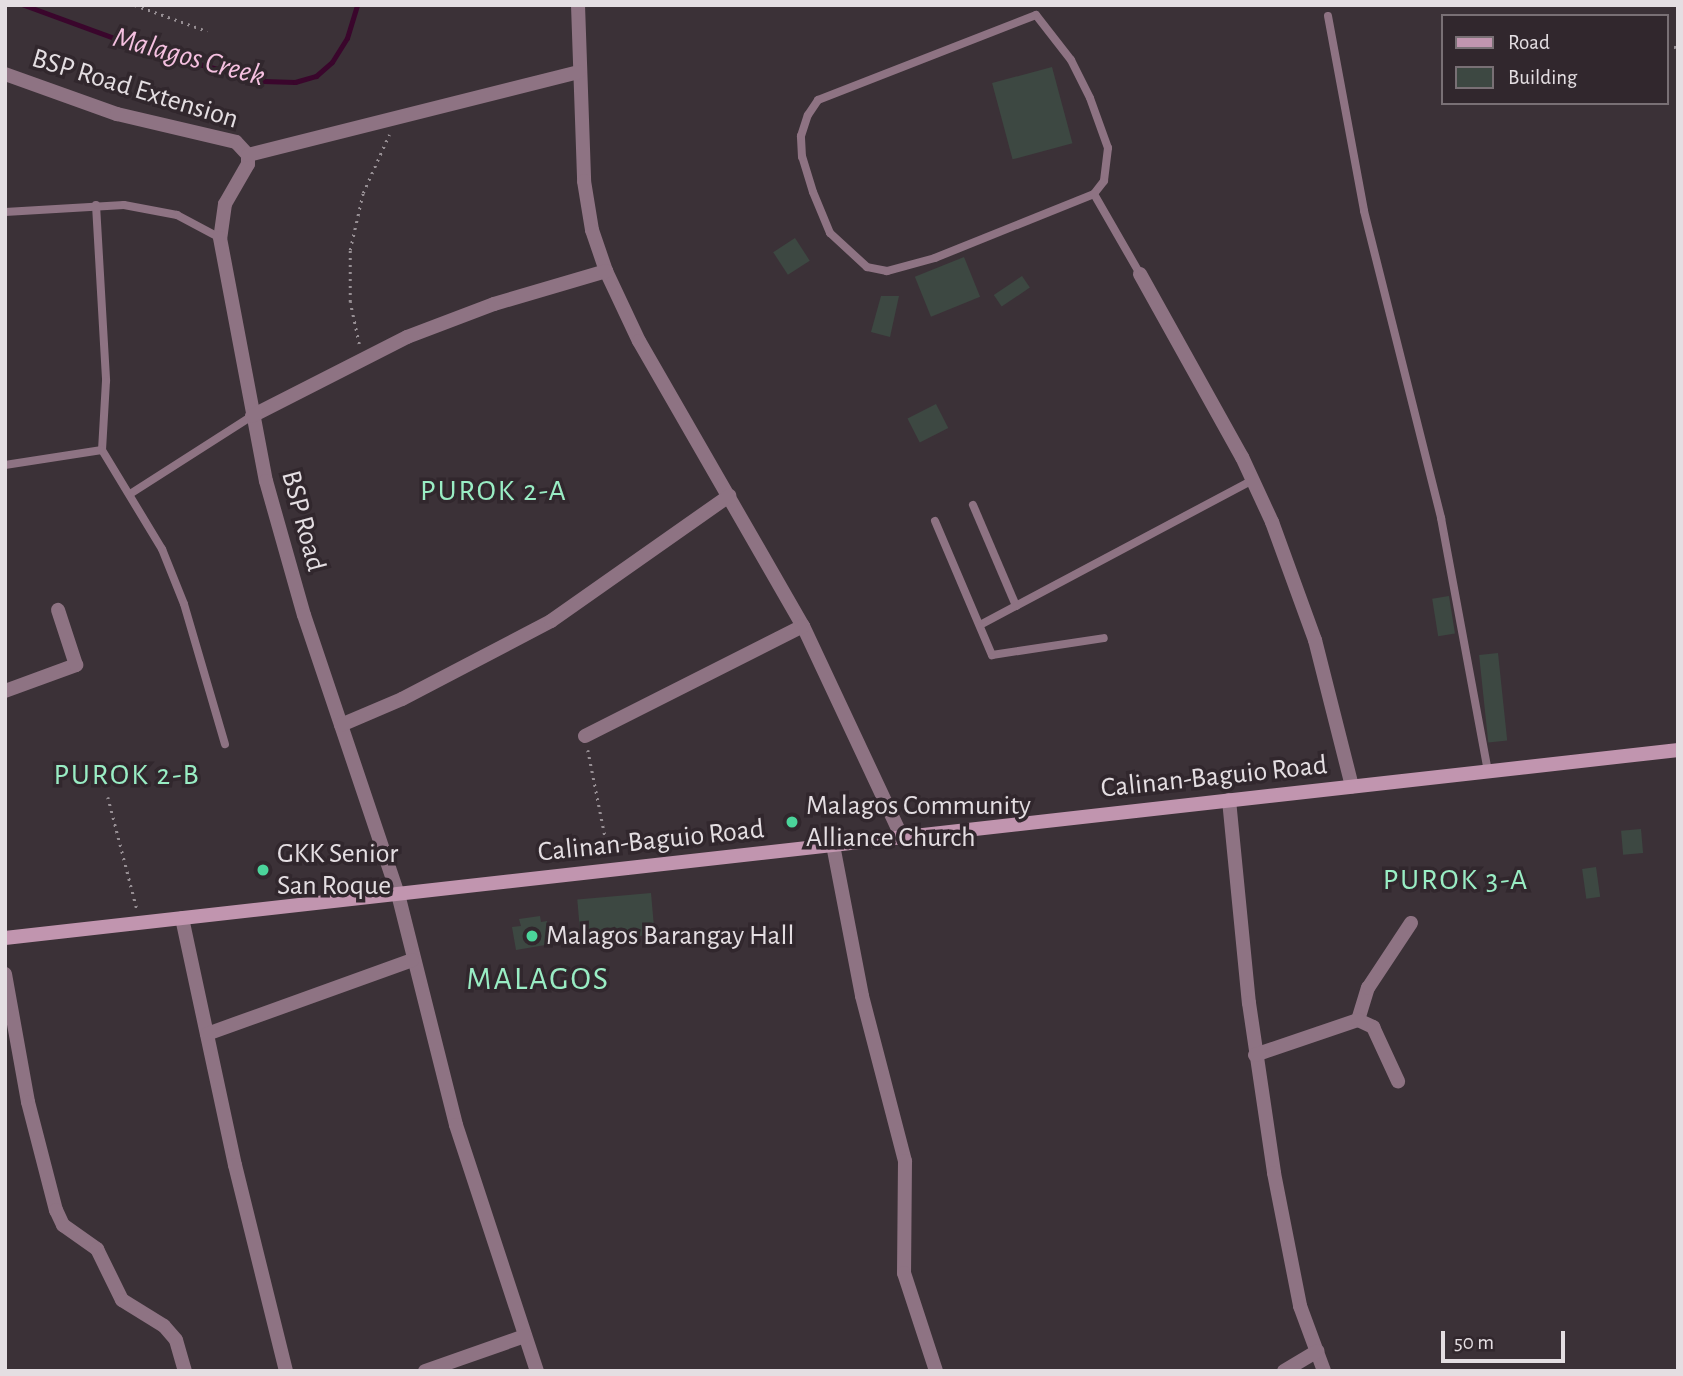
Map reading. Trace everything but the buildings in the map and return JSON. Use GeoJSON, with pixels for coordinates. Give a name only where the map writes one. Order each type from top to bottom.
{"type":"FeatureCollection","features":[{"type":"Feature","properties":{"kind":"main road","name":"Calinan-Baguio Road"},"geometry":{"type":"LineString","coordinates":[[5,937],[1678,750]]}},
{"type":"Feature","properties":{"kind":"street"},"geometry":{"type":"LineString","coordinates":[[578,5],[584,181],[592,230],[606,271],[639,341],[803,626],[902,837]]}},
{"type":"Feature","properties":{"kind":"street"},"geometry":{"type":"LineString","coordinates":[[248,155],[579,72]]}},
{"type":"Feature","properties":{"kind":"street","name":"BSP Road Extension"},"geometry":{"type":"LineString","coordinates":[[5,74],[117,114],[236,142],[248,155]]}},
{"type":"Feature","properties":{"kind":"street","name":"BSP Road"},"geometry":{"type":"LineString","coordinates":[[248,155],[248,164],[225,205],[220,238],[252,416],[300,602],[398,894],[412,960],[456,1125],[537,1371]]}},
{"type":"Feature","properties":{"kind":"street"},"geometry":{"type":"LineString","coordinates":[[252,416],[361,358],[495,304],[606,271]]}},
{"type":"Feature","properties":{"kind":"street"},"geometry":{"type":"LineString","coordinates":[[1140,274],[1253,480],[1315,640],[1352,786]]}},
{"type":"Feature","properties":{"kind":"street"},"geometry":{"type":"LineString","coordinates":[[341,725],[414,694],[551,621],[729,496]]}},
{"type":"Feature","properties":{"kind":"street"},"geometry":{"type":"LineString","coordinates":[[5,691],[76,665],[58,610]]}},
{"type":"Feature","properties":{"kind":"street"},"geometry":{"type":"LineString","coordinates":[[585,736],[803,626]]}},
{"type":"Feature","properties":{"kind":"street"},"geometry":{"type":"LineString","coordinates":[[1229,800],[1255,1055],[1288,1248],[1324,1371]]}},
{"type":"Feature","properties":{"kind":"street"},"geometry":{"type":"LineString","coordinates":[[833,845],[876,1059],[905,1161],[904,1273],[936,1371]]}},
{"type":"Feature","properties":{"kind":"street"},"geometry":{"type":"LineString","coordinates":[[182,918],[286,1371]]}},
{"type":"Feature","properties":{"kind":"street"},"geometry":{"type":"LineString","coordinates":[[1358,1020],[1368,988],[1411,923]]}},
{"type":"Feature","properties":{"kind":"street"},"geometry":{"type":"LineString","coordinates":[[207,1034],[412,960]]}},
{"type":"Feature","properties":{"kind":"street"},"geometry":{"type":"LineString","coordinates":[[5,974],[28,1102],[55,1210],[64,1225],[97,1249],[122,1300],[164,1326],[176,1340],[185,1371]]}},
{"type":"Feature","properties":{"kind":"street"},"geometry":{"type":"LineString","coordinates":[[1255,1055],[1358,1020],[1373,1027],[1398,1081]]}},
{"type":"Feature","properties":{"kind":"street"},"geometry":{"type":"LineString","coordinates":[[425,1371],[525,1336]]}},
{"type":"Feature","properties":{"kind":"street"},"geometry":{"type":"LineString","coordinates":[[1284,1371],[1317,1351]]}},
{"type":"Feature","properties":{"kind":"lane"},"geometry":{"type":"LineString","coordinates":[[1036,15],[1071,60],[1101,127],[1108,163],[1104,181],[1094,194],[935,258],[887,271],[867,267],[830,233],[802,157],[801,136],[818,100],[1036,15]]}},
{"type":"Feature","properties":{"kind":"lane"},"geometry":{"type":"LineString","coordinates":[[1328,16],[1364,211],[1441,518],[1488,771]]}},
{"type":"Feature","properties":{"kind":"lane"},"geometry":{"type":"LineString","coordinates":[[1094,194],[1140,274]]}},
{"type":"Feature","properties":{"kind":"lane"},"geometry":{"type":"LineString","coordinates":[[5,212],[96,205],[155,209],[202,225],[220,238]]}},
{"type":"Feature","properties":{"kind":"lane"},"geometry":{"type":"LineString","coordinates":[[96,205],[106,391],[102,450],[162,549],[184,604],[225,744]]}},
{"type":"Feature","properties":{"kind":"lane"},"geometry":{"type":"LineString","coordinates":[[130,494],[252,416]]}},
{"type":"Feature","properties":{"kind":"lane"},"geometry":{"type":"LineString","coordinates":[[5,465],[102,450]]}},
{"type":"Feature","properties":{"kind":"lane"},"geometry":{"type":"LineString","coordinates":[[980,625],[1253,480]]}},
{"type":"Feature","properties":{"kind":"lane"},"geometry":{"type":"LineString","coordinates":[[973,505],[1016,606]]}},
{"type":"Feature","properties":{"kind":"lane"},"geometry":{"type":"LineString","coordinates":[[935,521],[992,655],[1104,638]]}},
{"type":"Feature","properties":{"kind":"path"},"geometry":{"type":"LineString","coordinates":[[135,5],[207,31]]}},
{"type":"Feature","properties":{"kind":"path"},"geometry":{"type":"LineString","coordinates":[[361,358],[351,303],[350,250],[372,167],[402,116]]}},
{"type":"Feature","properties":{"kind":"path"},"geometry":{"type":"LineString","coordinates":[[585,736],[611,870]]}},
{"type":"Feature","properties":{"kind":"path"},"geometry":{"type":"LineString","coordinates":[[108,797],[141,923]]}},
{"type":"Feature","properties":{"kind":"waterway","name":"Malagos Creek"},"geometry":{"type":"LineString","coordinates":[[24,5],[150,51],[263,81],[295,82],[316,76],[332,62],[347,38],[357,5]]}},
{"type":"Feature","properties":{"kind":"place","name":"Malagos Community Alliance Church"},"geometry":{"type":"Point","coordinates":[792,822]}},
{"type":"Feature","properties":{"kind":"place","name":"GKK Senior San Roque"},"geometry":{"type":"Point","coordinates":[263,870]}},
{"type":"Feature","properties":{"kind":"place","name":"Malagos Barangay Hall"},"geometry":{"type":"Point","coordinates":[532,936]}},
{"type":"Feature","properties":{"kind":"district","name":"PUROK 2-A"},"geometry":{"type":"Point","coordinates":[494,491]}},
{"type":"Feature","properties":{"kind":"district","name":"PUROK 2-B"},"geometry":{"type":"Point","coordinates":[127,775]}},
{"type":"Feature","properties":{"kind":"district","name":"PUROK 3-A"},"geometry":{"type":"Point","coordinates":[1456,880]}},
{"type":"Feature","properties":{"kind":"district","name":"MALAGOS"},"geometry":{"type":"Point","coordinates":[538,979]}}]}
